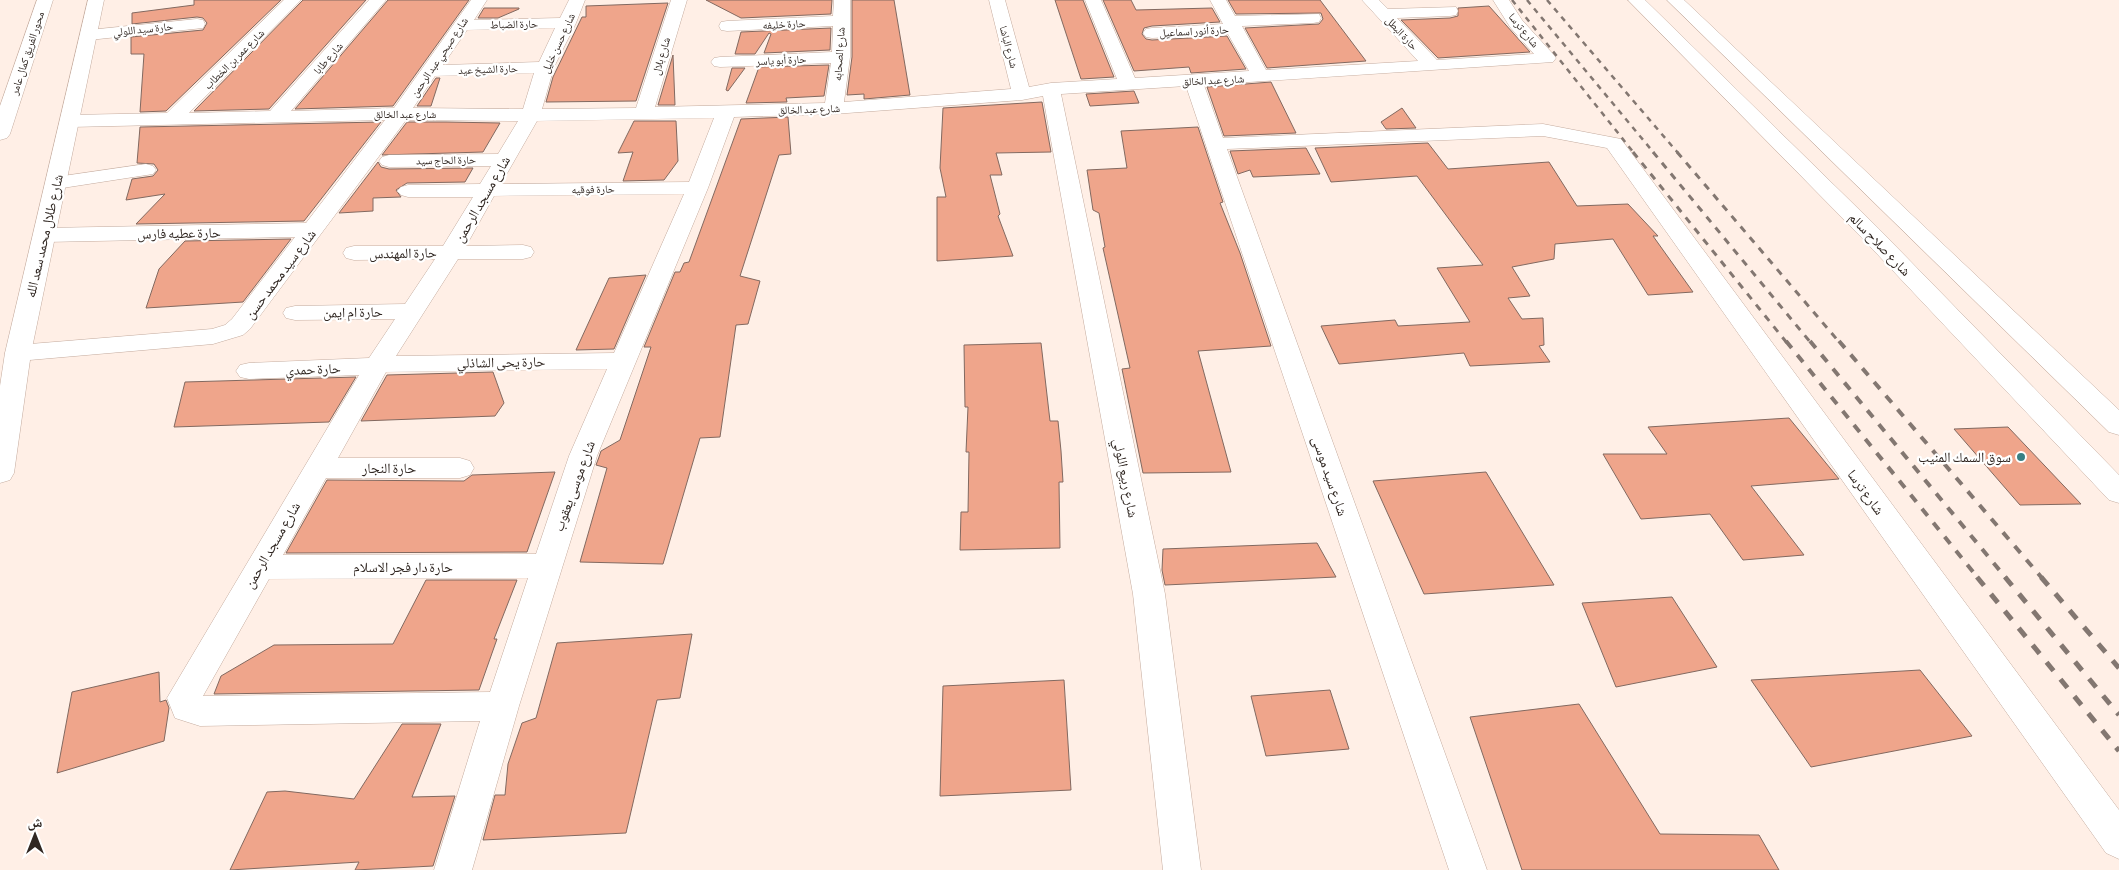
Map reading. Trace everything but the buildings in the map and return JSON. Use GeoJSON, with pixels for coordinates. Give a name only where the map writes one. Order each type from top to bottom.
{"type":"FeatureCollection","features":[{"type":"Feature","properties":{"kind":"main road","name":"محور الفريق كمال عامر"},"geometry":{"type":"LineString","coordinates":[[0,134],[45,0]]}},
{"type":"Feature","properties":{"kind":"main road","name":"شارع طلال محمد سعد الله"},"geometry":{"type":"LineString","coordinates":[[0,473],[18,352],[96,0]]}},
{"type":"Feature","properties":{"kind":"main road","name":"شارع عمر بن الخطاب"},"geometry":{"type":"LineString","coordinates":[[174,117],[294,0]]}},
{"type":"Feature","properties":{"kind":"main road","name":"شارع طابا"},"geometry":{"type":"LineString","coordinates":[[278,116],[378,0]]}},
{"type":"Feature","properties":{"kind":"main road","name":"شارع صبحي عبد الرحمن"},"geometry":{"type":"LineString","coordinates":[[400,114],[479,0]]}},
{"type":"Feature","properties":{"kind":"main road","name":"شارع حسن خليل"},"geometry":{"type":"LineString","coordinates":[[531,115],[545,66],[568,23],[577,0]]}},
{"type":"Feature","properties":{"kind":"main road","name":"شارع بلال"},"geometry":{"type":"LineString","coordinates":[[644,113],[680,0]]}},
{"type":"Feature","properties":{"kind":"main road","name":"شارع الصحابه"},"geometry":{"type":"LineString","coordinates":[[834,108],[841,57],[842,0]]}},
{"type":"Feature","properties":{"kind":"main road","name":"شارع الباشا"},"geometry":{"type":"LineString","coordinates":[[997,0],[1022,94]]}},
{"type":"Feature","properties":{"kind":"main road"},"geometry":{"type":"LineString","coordinates":[[1093,0],[1128,84]]}},
{"type":"Feature","properties":{"kind":"main road"},"geometry":{"type":"LineString","coordinates":[[1218,0],[1261,77]]}},
{"type":"Feature","properties":{"kind":"main road","name":"حارة البطل"},"geometry":{"type":"LineString","coordinates":[[1370,0],[1433,66]]}},
{"type":"Feature","properties":{"kind":"main road","name":"شارع ترسا"},"geometry":{"type":"LineString","coordinates":[[1501,0],[1516,23],[1547,58]]}},
{"type":"Feature","properties":{"kind":"main road","name":"شارع صلاح سالم"},"geometry":{"type":"LineString","coordinates":[[1636,0],[1870,232],[2119,493]]}},
{"type":"Feature","properties":{"kind":"main road"},"geometry":{"type":"LineString","coordinates":[[1675,0],[2119,426]]}},
{"type":"Feature","properties":{"kind":"main road"},"geometry":{"type":"LineString","coordinates":[[1384,14],[1450,10]]}},
{"type":"Feature","properties":{"kind":"main road","name":"حارة أنور اسماعيل"},"geometry":{"type":"LineString","coordinates":[[1152,33],[1313,18]]}},
{"type":"Feature","properties":{"kind":"main road","name":"حارة خليفه"},"geometry":{"type":"LineString","coordinates":[[726,26],[842,21]]}},
{"type":"Feature","properties":{"kind":"main road","name":"حارة الضباط"},"geometry":{"type":"LineString","coordinates":[[461,25],[568,23]]}},
{"type":"Feature","properties":{"kind":"main road","name":"حارة سيد اللولي"},"geometry":{"type":"LineString","coordinates":[[89,35],[197,24]]}},
{"type":"Feature","properties":{"kind":"main road","name":"حارة أبو ياسر"},"geometry":{"type":"LineString","coordinates":[[720,62],[841,57]]}},
{"type":"Feature","properties":{"kind":"main road","name":"شارع عبد الخالق"},"geometry":{"type":"LineString","coordinates":[[70,121],[174,117],[400,114],[531,115],[726,112],[834,108],[1022,94],[1051,89],[1547,58]]}},
{"type":"Feature","properties":{"kind":"main road","name":"حارة الشيخ عيد"},"geometry":{"type":"LineString","coordinates":[[430,71],[545,66]]}},
{"type":"Feature","properties":{"kind":"main road","name":"شارع سيد موسى"},"geometry":{"type":"LineString","coordinates":[[1193,81],[1468,870]]}},
{"type":"Feature","properties":{"kind":"main road","name":"شارع ربيع اللولي"},"geometry":{"type":"LineString","coordinates":[[1051,89],[1149,594],[1182,870]]}},
{"type":"Feature","properties":{"kind":"main road"},"geometry":{"type":"LineString","coordinates":[[1737,100],[1780,101]]}},
{"type":"Feature","properties":{"kind":"main road","name":"شارع موسى يعقوب"},"geometry":{"type":"LineString","coordinates":[[452,870],[546,566],[584,456],[697,188],[726,112]]}},
{"type":"Feature","properties":{"kind":"main road","name":"شارع سيد محمد حسن"},"geometry":{"type":"LineString","coordinates":[[18,352],[199,337],[224,334],[234,330],[242,324],[400,114]]}},
{"type":"Feature","properties":{"kind":"main road","name":"شارع مسجد الرحمن"},"geometry":{"type":"LineString","coordinates":[[502,706],[200,711],[187,708],[184,703],[186,692],[377,365],[451,252],[489,190],[504,160],[531,115]]}},
{"type":"Feature","properties":{"kind":"main road","name":"شارع ترسا"},"geometry":{"type":"LineString","coordinates":[[1214,144],[1543,130],[1614,143],[2119,840]]}},
{"type":"Feature","properties":{"kind":"main road","name":"حارة الحاج سيد"},"geometry":{"type":"LineString","coordinates":[[389,162],[504,160]]}},
{"type":"Feature","properties":{"kind":"main road"},"geometry":{"type":"LineString","coordinates":[[56,182],[146,170]]}},
{"type":"Feature","properties":{"kind":"main road","name":"حارة فوقيه"},"geometry":{"type":"LineString","coordinates":[[408,191],[697,188]]}},
{"type":"Feature","properties":{"kind":"main road","name":"حارة عطيه فارس"},"geometry":{"type":"LineString","coordinates":[[44,235],[313,230]]}},
{"type":"Feature","properties":{"kind":"main road","name":"حارة المهندس"},"geometry":{"type":"LineString","coordinates":[[354,253],[523,252]]}},
{"type":"Feature","properties":{"kind":"main road","name":"حارة ام ايمن"},"geometry":{"type":"LineString","coordinates":[[295,313],[412,311]]}},
{"type":"Feature","properties":{"kind":"main road","name":"حارة يحى الشاذلي"},"geometry":{"type":"LineString","coordinates":[[377,365],[624,360]]}},
{"type":"Feature","properties":{"kind":"main road","name":"حارة حمدي"},"geometry":{"type":"LineString","coordinates":[[249,371],[377,365]]}},
{"type":"Feature","properties":{"kind":"main road","name":"حارة النجار"},"geometry":{"type":"LineString","coordinates":[[317,468],[460,468]]}},
{"type":"Feature","properties":{"kind":"main road","name":"حارة دار فجر الاسلام"},"geometry":{"type":"LineString","coordinates":[[259,568],[546,566]]}},
{"type":"Feature","properties":{"kind":"railway"},"geometry":{"type":"LineString","coordinates":[[1512,0],[1634,153]]}},
{"type":"Feature","properties":{"kind":"railway"},"geometry":{"type":"LineString","coordinates":[[1527,0],[1654,153]]}},
{"type":"Feature","properties":{"kind":"railway"},"geometry":{"type":"LineString","coordinates":[[1547,0],[1678,153]]}},
{"type":"Feature","properties":{"kind":"railway"},"geometry":{"type":"LineString","coordinates":[[1633,152],[1787,343]]}},
{"type":"Feature","properties":{"kind":"railway"},"geometry":{"type":"LineString","coordinates":[[1653,152],[1811,343]]}},
{"type":"Feature","properties":{"kind":"railway"},"geometry":{"type":"LineString","coordinates":[[1677,152],[1840,343]]}},
{"type":"Feature","properties":{"kind":"railway"},"geometry":{"type":"LineString","coordinates":[[1786,341],[1978,578]]}},
{"type":"Feature","properties":{"kind":"railway"},"geometry":{"type":"LineString","coordinates":[[1810,341],[2006,578]]}},
{"type":"Feature","properties":{"kind":"railway"},"geometry":{"type":"LineString","coordinates":[[1839,341],[2042,578]]}},
{"type":"Feature","properties":{"kind":"railway"},"geometry":{"type":"LineString","coordinates":[[1977,577],[2119,751]]}},
{"type":"Feature","properties":{"kind":"railway"},"geometry":{"type":"LineString","coordinates":[[2005,577],[2119,715]]}},
{"type":"Feature","properties":{"kind":"railway"},"geometry":{"type":"LineString","coordinates":[[2041,577],[2119,668]]}},
{"type":"Feature","properties":{"kind":"place","name":"سوق السمك المنيب"},"geometry":{"type":"Point","coordinates":[2021,457]}}]}
